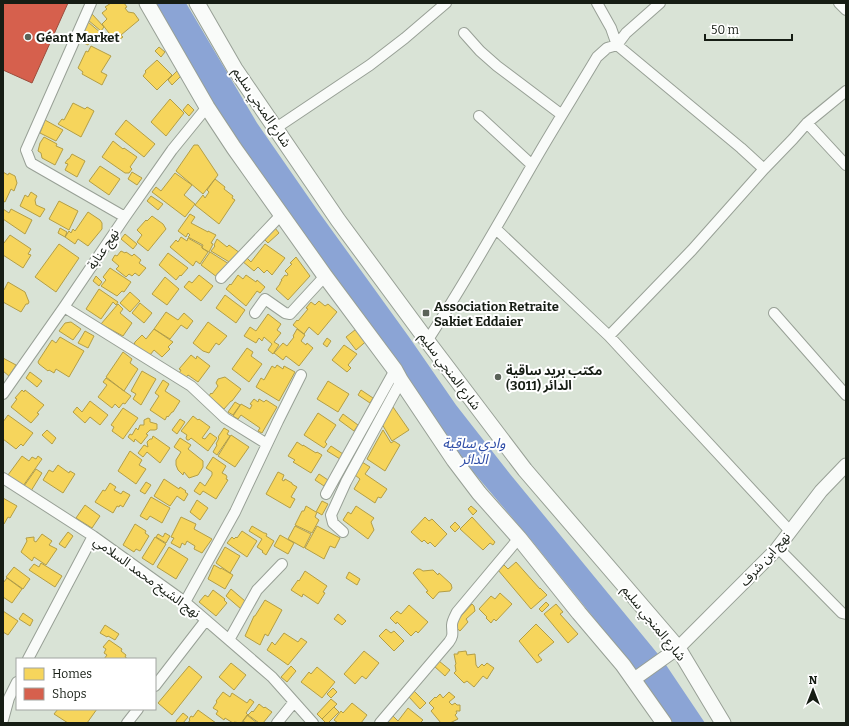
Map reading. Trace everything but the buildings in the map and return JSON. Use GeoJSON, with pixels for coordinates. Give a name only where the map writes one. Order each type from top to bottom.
{"type":"FeatureCollection","features":[{"type":"Feature","properties":{"kind":"main road"},"geometry":{"type":"LineString","coordinates":[[147,3],[207,106],[234,148],[398,376],[454,460],[479,493],[519,538],[579,613],[623,665],[636,678],[664,723]]}},
{"type":"Feature","properties":{"kind":"main road","name":"شارع المنجي سليم"},"geometry":{"type":"LineString","coordinates":[[198,3],[235,69],[338,220],[427,342],[525,470],[673,652],[723,723]]}},
{"type":"Feature","properties":{"kind":"street"},"geometry":{"type":"LineString","coordinates":[[91,3],[26,150],[31,163],[125,217]]}},
{"type":"Feature","properties":{"kind":"street"},"geometry":{"type":"LineString","coordinates":[[276,128],[370,65],[405,38],[446,3]]}},
{"type":"Feature","properties":{"kind":"street"},"geometry":{"type":"LineString","coordinates":[[597,3],[611,28],[617,45],[741,148],[764,169]]}},
{"type":"Feature","properties":{"kind":"street"},"geometry":{"type":"LineString","coordinates":[[427,342],[496,229],[532,165],[596,58],[607,48],[617,45],[626,33],[660,3]]}},
{"type":"Feature","properties":{"kind":"street"},"geometry":{"type":"LineString","coordinates":[[839,3],[846,10]]}},
{"type":"Feature","properties":{"kind":"street"},"geometry":{"type":"LineString","coordinates":[[464,33],[480,51],[497,66],[562,115]]}},
{"type":"Feature","properties":{"kind":"street"},"geometry":{"type":"LineString","coordinates":[[609,336],[692,250],[807,123],[846,91]]}},
{"type":"Feature","properties":{"kind":"street","name":"نهج عنابة"},"geometry":{"type":"LineString","coordinates":[[3,394],[172,150],[207,106]]}},
{"type":"Feature","properties":{"kind":"street"},"geometry":{"type":"LineString","coordinates":[[479,116],[532,165]]}},
{"type":"Feature","properties":{"kind":"street"},"geometry":{"type":"LineString","coordinates":[[807,123],[846,165]]}},
{"type":"Feature","properties":{"kind":"street"},"geometry":{"type":"LineString","coordinates":[[221,278],[281,215]]}},
{"type":"Feature","properties":{"kind":"street"},"geometry":{"type":"LineString","coordinates":[[496,229],[609,336],[790,532]]}},
{"type":"Feature","properties":{"kind":"street"},"geometry":{"type":"LineString","coordinates":[[255,312],[265,299],[285,313],[290,314],[325,276]]}},
{"type":"Feature","properties":{"kind":"street"},"geometry":{"type":"LineString","coordinates":[[64,307],[191,386],[225,418],[268,444]]}},
{"type":"Feature","properties":{"kind":"street"},"geometry":{"type":"LineString","coordinates":[[774,313],[846,395]]}},
{"type":"Feature","properties":{"kind":"street"},"geometry":{"type":"LineString","coordinates":[[185,602],[235,512],[301,375]]}},
{"type":"Feature","properties":{"kind":"street"},"geometry":{"type":"LineString","coordinates":[[326,494],[398,376]]}},
{"type":"Feature","properties":{"kind":"street"},"geometry":{"type":"LineString","coordinates":[[343,532],[333,523],[330,515],[398,376]]}},
{"type":"Feature","properties":{"kind":"street","name":"نهج ابن شرف"},"geometry":{"type":"LineString","coordinates":[[636,678],[673,652],[731,596],[778,548],[822,491],[846,465]]}},
{"type":"Feature","properties":{"kind":"street","name":"نهج الشيخ محمد السلامي"},"geometry":{"type":"LineString","coordinates":[[3,478],[93,536],[185,602],[272,677],[313,723]]}},
{"type":"Feature","properties":{"kind":"street"},"geometry":{"type":"LineString","coordinates":[[29,658],[93,536]]}},
{"type":"Feature","properties":{"kind":"street"},"geometry":{"type":"LineString","coordinates":[[380,723],[449,642],[452,638],[453,620],[457,612],[519,538]]}},
{"type":"Feature","properties":{"kind":"street"},"geometry":{"type":"LineString","coordinates":[[778,548],[842,613],[846,614]]}},
{"type":"Feature","properties":{"kind":"street"},"geometry":{"type":"LineString","coordinates":[[229,640],[257,590],[282,564]]}},
{"type":"Feature","properties":{"kind":"street"},"geometry":{"type":"LineString","coordinates":[[156,685],[206,620]]}},
{"type":"Feature","properties":{"kind":"street"},"geometry":{"type":"LineString","coordinates":[[3,720],[9,698],[16,684]]}},
{"type":"Feature","properties":{"kind":"street"},"geometry":{"type":"LineString","coordinates":[[277,723],[294,702]]}},
{"type":"Feature","properties":{"kind":"street"},"geometry":{"type":"LineString","coordinates":[[127,723],[137,710]]}},
{"type":"Feature","properties":{"kind":"water","name":"وادي ساقية الدائر"},"geometry":{"type":"Polygon","coordinates":[[[154,3],[186,3],[257,123],[456,405],[510,474],[662,659],[705,723],[673,723],[636,670],[532,541],[464,461],[413,387],[235,139],[154,3]]]}},
{"type":"Feature","properties":{"kind":"place","name":"Géant Market"},"geometry":{"type":"Point","coordinates":[28,37]}},
{"type":"Feature","properties":{"kind":"place","name":"Association Retraite Sakiet Eddaier"},"geometry":{"type":"Point","coordinates":[426,313]}},
{"type":"Feature","properties":{"kind":"place","name":"مكتب بريد ساقية الدائر (3011)"},"geometry":{"type":"Point","coordinates":[498,377]}}]}
